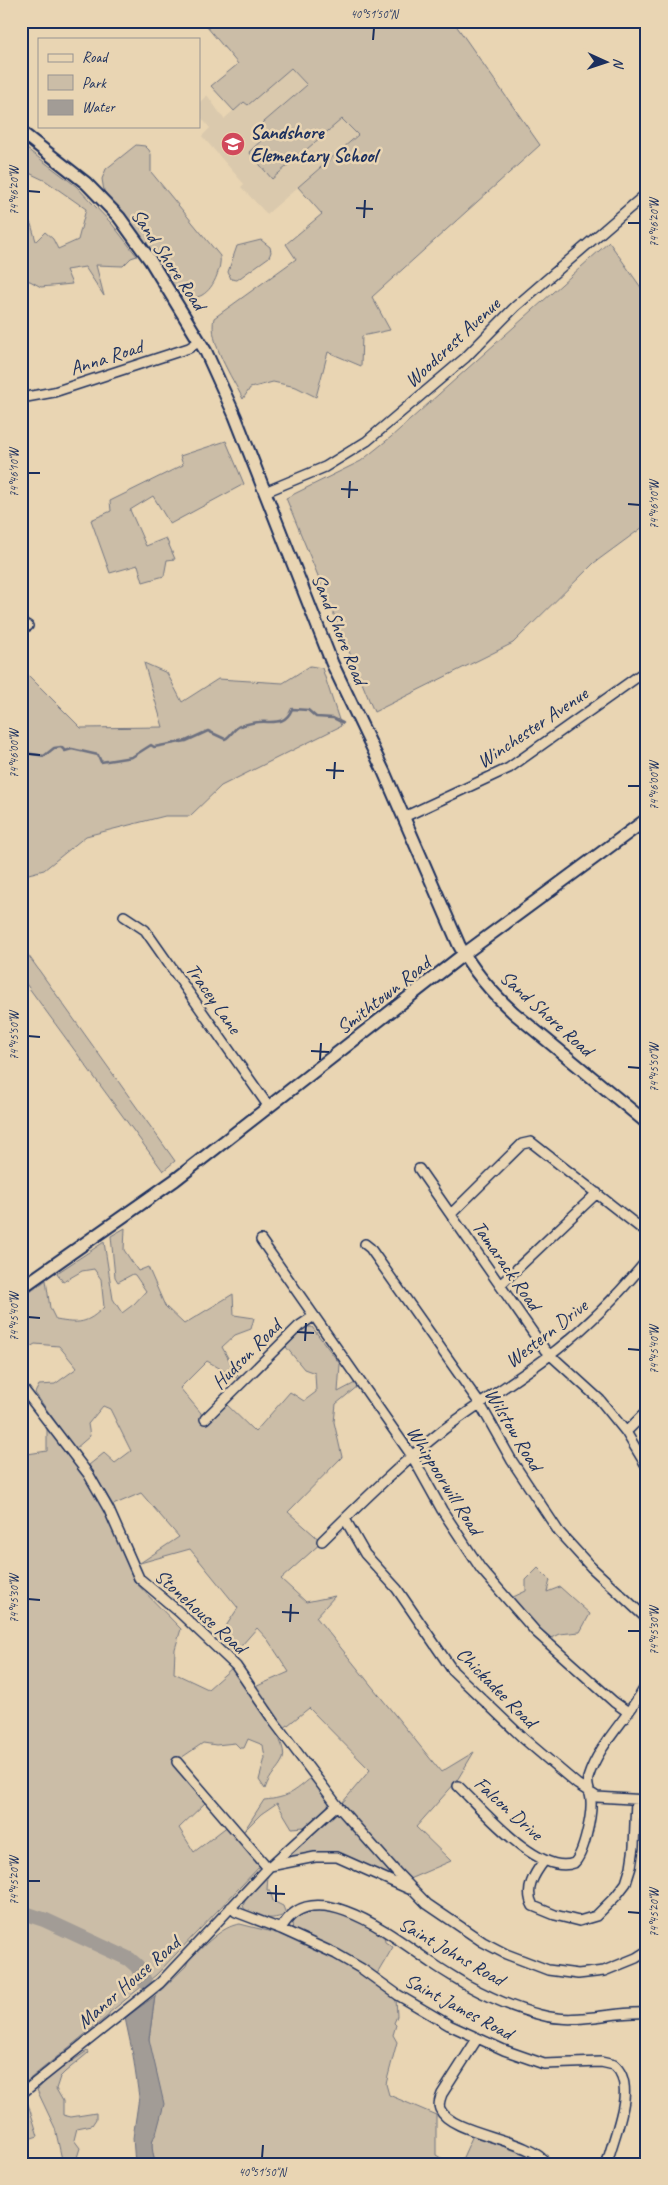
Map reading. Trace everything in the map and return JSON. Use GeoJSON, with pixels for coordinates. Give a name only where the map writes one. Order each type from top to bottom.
{"type":"FeatureCollection","features":[{"type":"Feature","properties":{"kind":"street","name":"Sand Shore Road"},"geometry":{"type":"LineString","coordinates":[[21,132],[74,172],[113,211],[150,260],[200,341],[223,387],[332,663],[404,816],[464,954],[485,983],[506,1006],[580,1070],[647,1123]]}},
{"type":"Feature","properties":{"kind":"street","name":"Woodcrest Avenue"},"geometry":{"type":"LineString","coordinates":[[265,492],[325,467],[367,442],[465,358],[515,307],[647,193]]}},
{"type":"Feature","properties":{"kind":"street","name":"Anna Road"},"geometry":{"type":"LineString","coordinates":[[21,398],[68,388],[189,348],[200,341]]}},
{"type":"Feature","properties":{"kind":"street","name":"Winchester Avenue"},"geometry":{"type":"LineString","coordinates":[[404,816],[509,768],[647,670]]}},
{"type":"Feature","properties":{"kind":"street","name":"Smithtown Road"},"geometry":{"type":"LineString","coordinates":[[21,1288],[175,1180],[464,954],[647,819]]}},
{"type":"Feature","properties":{"kind":"street","name":"Tracey Lane"},"geometry":{"type":"LineString","coordinates":[[124,916],[145,930],[269,1107]]}},
{"type":"Feature","properties":{"kind":"street"},"geometry":{"type":"LineString","coordinates":[[451,1214],[522,1144],[529,1142],[534,1143],[647,1233]]}},
{"type":"Feature","properties":{"kind":"street","name":"Tamarack Road"},"geometry":{"type":"LineString","coordinates":[[419,1169],[550,1355],[600,1400],[626,1432],[647,1467]]}},
{"type":"Feature","properties":{"kind":"street"},"geometry":{"type":"LineString","coordinates":[[500,1285],[597,1193]]}},
{"type":"Feature","properties":{"kind":"street","name":"Whippoorwill Road"},"geometry":{"type":"LineString","coordinates":[[261,1240],[412,1456],[456,1533],[502,1593],[536,1632],[614,1702],[628,1712]]}},
{"type":"Feature","properties":{"kind":"street","name":"Wilstow Road"},"geometry":{"type":"LineString","coordinates":[[365,1244],[370,1248],[480,1404],[512,1461],[559,1532],[591,1567],[647,1619]]}},
{"type":"Feature","properties":{"kind":"street","name":"Western Drive"},"geometry":{"type":"LineString","coordinates":[[322,1541],[412,1456],[444,1429],[550,1355],[594,1319],[623,1289],[647,1260]]}},
{"type":"Feature","properties":{"kind":"street","name":"Hudson Road"},"geometry":{"type":"LineString","coordinates":[[205,1419],[299,1326],[314,1316]]}},
{"type":"Feature","properties":{"kind":"street","name":"Stonehouse Road"},"geometry":{"type":"LineString","coordinates":[[21,1386],[89,1475],[111,1515],[139,1578],[179,1612],[236,1666],[275,1723],[337,1805]]}},
{"type":"Feature","properties":{"kind":"street"},"geometry":{"type":"LineString","coordinates":[[626,1432],[647,1411]]}},
{"type":"Feature","properties":{"kind":"street","name":"Chickadee Road"},"geometry":{"type":"LineString","coordinates":[[345,1519],[358,1543],[397,1589],[453,1671],[524,1739],[589,1792],[600,1798],[647,1800]]}},
{"type":"Feature","properties":{"kind":"street","name":"Falcon Drive"},"geometry":{"type":"LineString","coordinates":[[458,1786],[506,1833],[544,1861],[568,1865],[578,1858],[584,1842],[591,1804],[588,1779],[595,1763],[647,1683]]}},
{"type":"Feature","properties":{"kind":"street"},"geometry":{"type":"LineString","coordinates":[[177,1762],[269,1867],[315,1857],[337,1857],[415,1892]]}},
{"type":"Feature","properties":{"kind":"street"},"geometry":{"type":"LineString","coordinates":[[544,1861],[536,1870],[531,1883],[530,1898],[533,1906],[573,1920],[586,1920],[596,1916],[626,1884],[634,1847],[636,1800]]}},
{"type":"Feature","properties":{"kind":"street"},"geometry":{"type":"LineString","coordinates":[[337,1805],[427,1904],[483,1942],[506,1954],[548,1970],[578,1974],[598,1972],[636,1958],[647,1951]]}},
{"type":"Feature","properties":{"kind":"street","name":"Manor House Road"},"geometry":{"type":"LineString","coordinates":[[21,2094],[152,1990],[178,1965],[269,1867],[337,1805]]}},
{"type":"Feature","properties":{"kind":"street","name":"Saint Johns Road"},"geometry":{"type":"LineString","coordinates":[[281,1928],[289,1918],[306,1908],[322,1905],[335,1906],[352,1913],[398,1939],[432,1963],[470,1986],[540,2015],[565,2020],[633,2012],[647,2013]]}},
{"type":"Feature","properties":{"kind":"street","name":"Saint James Road"},"geometry":{"type":"LineString","coordinates":[[231,1907],[236,1912],[281,1928],[350,1961],[398,1995],[477,2039],[544,2064],[607,2062],[616,2066],[622,2075],[625,2102],[610,2148],[607,2164]]}},
{"type":"Feature","properties":{"kind":"street"},"geometry":{"type":"LineString","coordinates":[[477,2039],[442,2094],[439,2104],[441,2111],[452,2121],[534,2153],[547,2164]]}},
{"type":"Feature","properties":{"kind":"shaded area","name":"Sandshore Elementary School"},"geometry":{"type":"Polygon","coordinates":[[[291,67],[307,85],[258,128],[265,137],[342,118],[358,135],[267,214],[241,187],[244,184],[202,136],[210,128],[200,116],[200,102],[207,95],[224,119],[244,101],[248,105],[291,67]]]}},
{"type":"Feature","properties":{"kind":"green space"},"geometry":{"type":"Polygon","coordinates":[[[213,21],[453,21],[540,145],[372,297],[390,330],[362,336],[361,366],[328,352],[316,397],[296,387],[273,382],[250,388],[243,399],[227,370],[214,338],[214,318],[296,259],[286,244],[322,214],[298,187],[358,135],[342,119],[272,179],[249,152],[265,137],[257,128],[307,85],[291,68],[248,105],[244,102],[234,111],[211,86],[238,64],[207,27],[213,21]]]}},
{"type":"Feature","properties":{"kind":"green space"},"geometry":{"type":"Polygon","coordinates":[[[136,145],[145,146],[149,150],[151,154],[151,172],[220,256],[219,268],[214,282],[207,292],[202,295],[191,298],[178,295],[146,244],[104,191],[102,179],[106,169],[136,145]]]}},
{"type":"Feature","properties":{"kind":"green space"},"geometry":{"type":"Polygon","coordinates":[[[27,149],[76,186],[112,224],[137,256],[131,258],[123,266],[96,265],[104,296],[85,267],[66,270],[72,284],[41,287],[30,281],[21,280],[21,208],[31,224],[36,241],[45,232],[53,239],[58,249],[78,240],[86,209],[46,181],[29,173],[21,162],[21,150],[27,149]]]}},
{"type":"Feature","properties":{"kind":"green space"},"geometry":{"type":"Polygon","coordinates":[[[261,240],[270,247],[269,257],[237,280],[231,279],[228,272],[237,246],[261,240]]]}},
{"type":"Feature","properties":{"kind":"green space"},"geometry":{"type":"Polygon","coordinates":[[[609,242],[647,296],[647,524],[594,563],[513,643],[374,712],[286,498],[361,461],[391,437],[609,242]]]}},
{"type":"Feature","properties":{"kind":"green space"},"geometry":{"type":"Polygon","coordinates":[[[226,441],[244,484],[170,524],[153,496],[130,510],[146,546],[166,538],[175,559],[167,560],[164,576],[143,582],[138,565],[110,573],[91,520],[111,511],[110,501],[183,465],[180,456],[226,441]]]}},
{"type":"Feature","properties":{"kind":"green space"},"geometry":{"type":"Polygon","coordinates":[[[144,663],[167,673],[182,702],[218,679],[283,683],[310,666],[322,668],[341,726],[221,786],[190,816],[165,816],[86,836],[44,870],[21,876],[21,668],[81,728],[163,727],[144,663]]]}},
{"type":"Feature","properties":{"kind":"green space"},"geometry":{"type":"Polygon","coordinates":[[[21,945],[175,1161],[163,1171],[21,977],[21,945]]]}},
{"type":"Feature","properties":{"kind":"green space"},"geometry":{"type":"Polygon","coordinates":[[[125,1228],[124,1250],[138,1271],[148,1267],[165,1306],[184,1324],[233,1294],[234,1315],[254,1318],[251,1329],[235,1335],[222,1347],[240,1380],[207,1361],[180,1388],[201,1413],[202,1418],[224,1402],[255,1432],[290,1392],[304,1401],[316,1392],[315,1373],[304,1369],[286,1347],[305,1327],[312,1327],[340,1364],[338,1392],[355,1383],[358,1386],[336,1404],[334,1422],[342,1457],[288,1512],[322,1542],[281,1579],[306,1602],[335,1596],[316,1617],[441,1772],[474,1752],[456,1782],[416,1827],[451,1861],[407,1880],[342,1803],[370,1770],[309,1708],[283,1729],[255,1687],[289,1672],[268,1640],[257,1628],[234,1654],[218,1638],[238,1608],[190,1549],[140,1563],[179,1537],[141,1493],[113,1505],[89,1465],[104,1453],[115,1463],[131,1451],[110,1409],[103,1406],[88,1424],[90,1436],[75,1449],[35,1393],[39,1385],[55,1384],[77,1368],[59,1346],[35,1344],[21,1352],[21,1299],[46,1280],[50,1308],[56,1320],[77,1322],[93,1317],[104,1307],[101,1279],[94,1269],[82,1271],[63,1282],[57,1273],[104,1242],[113,1299],[122,1313],[146,1291],[133,1274],[118,1282],[115,1277],[111,1236],[125,1228]]]}},
{"type":"Feature","properties":{"kind":"green space"},"geometry":{"type":"Polygon","coordinates":[[[47,1427],[89,1480],[112,1525],[134,1581],[181,1629],[175,1649],[174,1673],[208,1689],[232,1668],[265,1712],[273,1726],[280,1740],[283,1759],[265,1789],[259,1780],[265,1758],[263,1745],[248,1739],[244,1748],[240,1748],[235,1743],[216,1745],[203,1743],[175,1762],[206,1802],[179,1828],[194,1852],[229,1825],[262,1864],[156,1975],[21,2086],[21,1455],[47,1451],[47,1427]]]}},
{"type":"Feature","properties":{"kind":"green space"},"geometry":{"type":"Polygon","coordinates":[[[538,1568],[550,1580],[547,1592],[560,1587],[590,1614],[580,1632],[559,1634],[549,1639],[511,1598],[526,1591],[526,1580],[538,1568]]]}},
{"type":"Feature","properties":{"kind":"green space"},"geometry":{"type":"Polygon","coordinates":[[[312,1777],[329,1803],[327,1807],[304,1827],[292,1828],[277,1803],[261,1814],[244,1831],[264,1800],[279,1798],[290,1793],[312,1777]]]}},
{"type":"Feature","properties":{"kind":"green space"},"geometry":{"type":"Polygon","coordinates":[[[337,1809],[402,1884],[349,1858],[292,1857],[289,1855],[337,1809]]]}},
{"type":"Feature","properties":{"kind":"green space"},"geometry":{"type":"Polygon","coordinates":[[[268,1875],[267,1890],[270,1890],[273,1901],[283,1906],[286,1914],[275,1918],[256,1917],[246,1911],[243,1906],[247,1895],[268,1875]]]}},
{"type":"Feature","properties":{"kind":"green space"},"geometry":{"type":"Polygon","coordinates":[[[324,1908],[363,1923],[384,1936],[385,1942],[393,1947],[377,1974],[293,1931],[292,1923],[297,1916],[324,1908]]]}},
{"type":"Feature","properties":{"kind":"green space"},"geometry":{"type":"Polygon","coordinates":[[[240,1924],[288,1936],[346,1963],[396,1998],[397,2016],[393,2035],[397,2042],[386,2084],[389,2095],[436,2115],[436,2155],[451,2164],[156,2164],[152,2151],[149,2039],[155,1996],[186,1966],[189,1959],[213,1938],[226,1929],[240,1924]]]}},
{"type":"Feature","properties":{"kind":"green space"},"geometry":{"type":"Polygon","coordinates":[[[87,2051],[88,2053],[60,2077],[56,2089],[63,2101],[63,2115],[71,2117],[96,2113],[96,2119],[92,2125],[77,2128],[74,2140],[80,2148],[75,2164],[63,2164],[55,2128],[37,2090],[52,2075],[87,2051]]]}},
{"type":"Feature","properties":{"kind":"green space"},"geometry":{"type":"Polygon","coordinates":[[[25,2104],[28,2104],[38,2136],[22,2141],[28,2124],[25,2104]]]}},
{"type":"Feature","properties":{"kind":"green space"},"geometry":{"type":"Polygon","coordinates":[[[473,2135],[537,2159],[541,2164],[460,2164],[473,2135]]]}},
{"type":"Feature","properties":{"kind":"water"},"geometry":{"type":"Polygon","coordinates":[[[155,1996],[149,2039],[164,2104],[152,2148],[156,2164],[135,2164],[133,2138],[139,2097],[125,2018],[155,1996]]]}},
{"type":"Feature","properties":{"kind":"waterway"},"geometry":{"type":"LineString","coordinates":[[21,752],[44,756],[54,748],[61,747],[65,751],[72,749],[98,755],[101,762],[132,757],[151,745],[154,747],[186,741],[208,731],[225,739],[240,726],[257,722],[282,720],[286,718],[292,709],[308,710],[316,717],[333,718],[343,723]]}},
{"type":"Feature","properties":{"kind":"waterway"},"geometry":{"type":"LineString","coordinates":[[21,1912],[45,1920],[129,1959],[137,1966],[145,1982]]}},
{"type":"Feature","properties":{"kind":"place","name":"Sandshore Elementary School"},"geometry":{"type":"Point","coordinates":[233,144]}}]}
